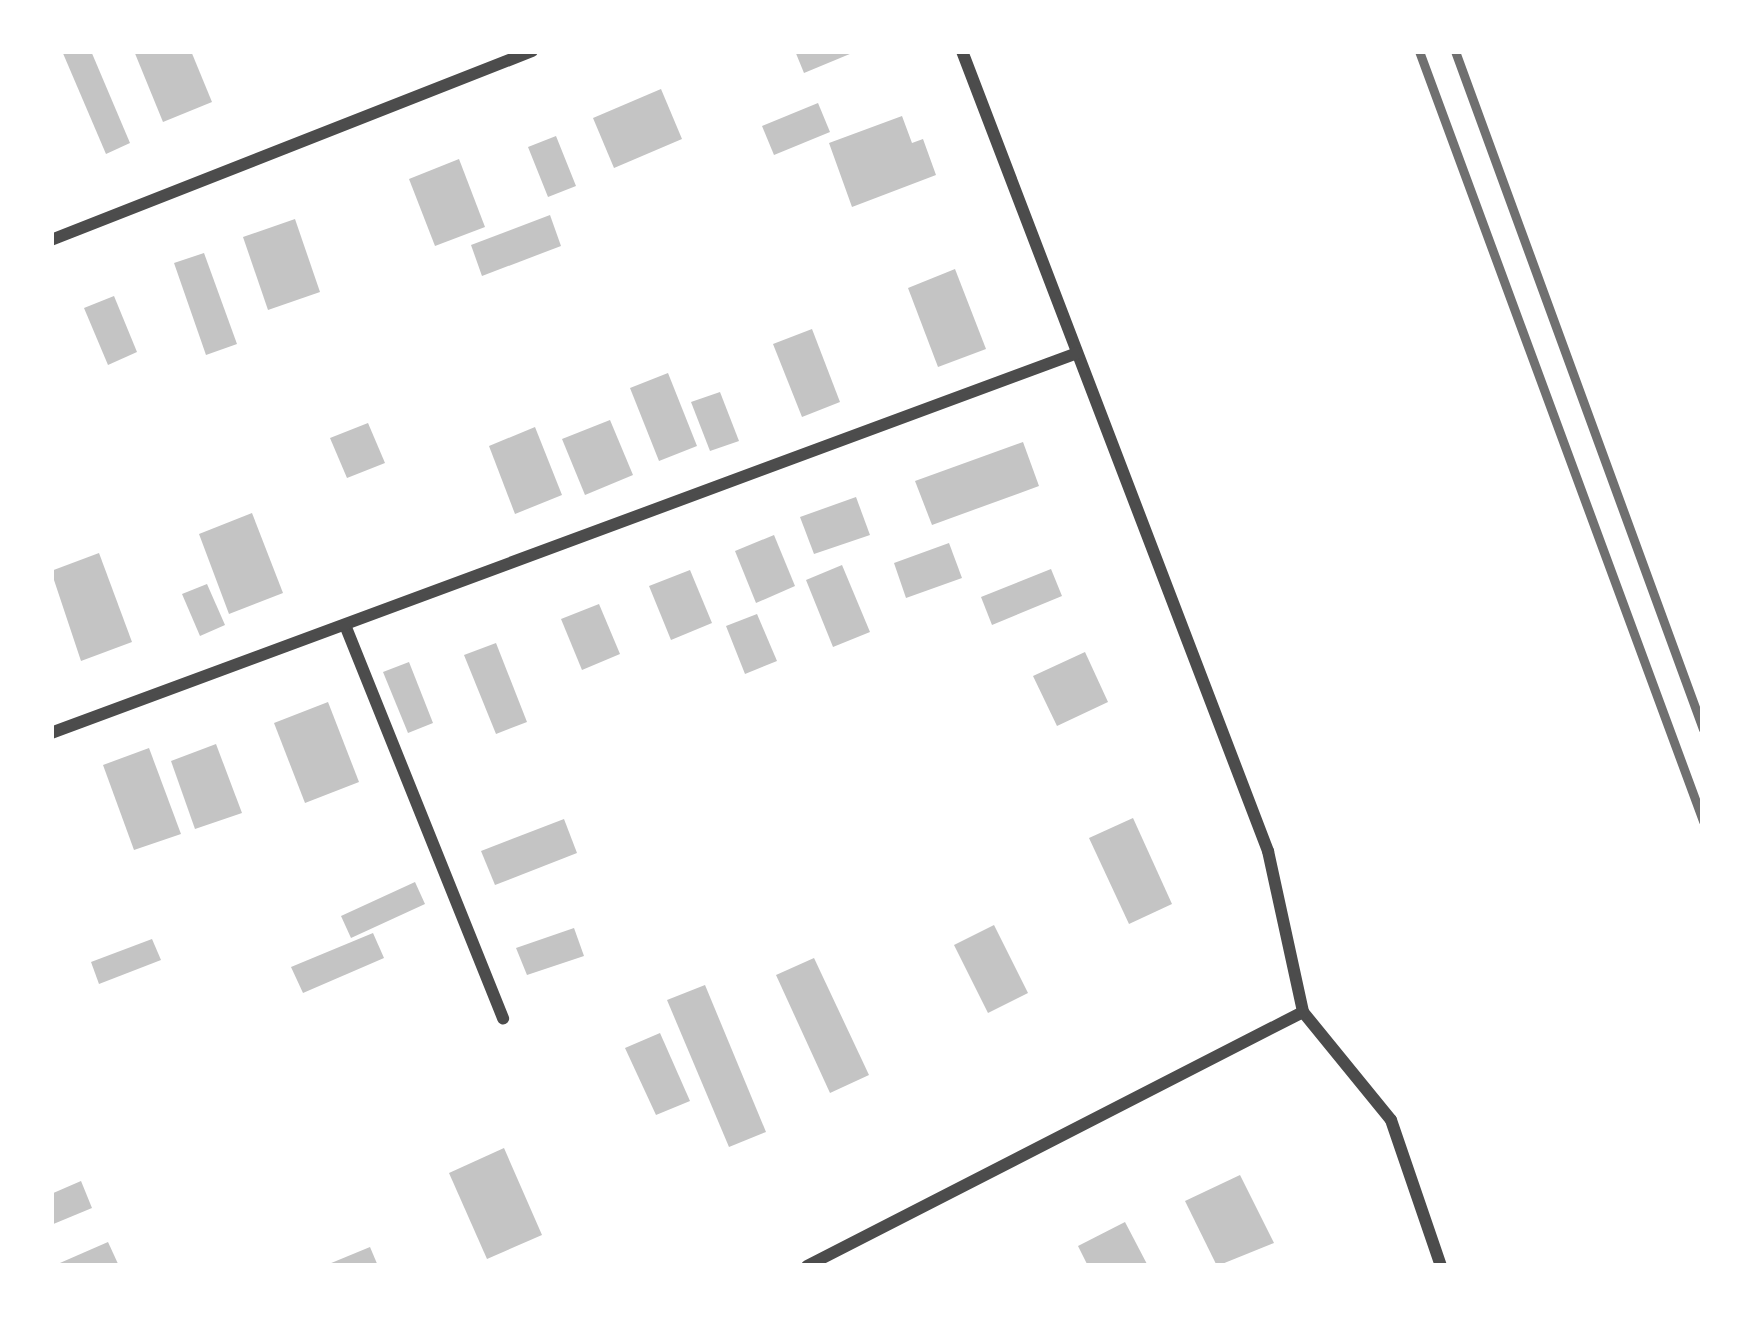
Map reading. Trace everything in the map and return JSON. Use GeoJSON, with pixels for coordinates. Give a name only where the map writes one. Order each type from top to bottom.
{"type":"FeatureCollection","features":[{"type":"Feature","properties":{"kind":"street"},"geometry":{"type":"LineString","coordinates":[[51,240],[532,51]]}},
{"type":"Feature","properties":{"kind":"street"},"geometry":{"type":"LineString","coordinates":[[962,51],[1268,851],[1303,1012],[1391,1120],[1441,1266]]}},
{"type":"Feature","properties":{"kind":"street"},"geometry":{"type":"LineString","coordinates":[[51,733],[1077,353]]}},
{"type":"Feature","properties":{"kind":"street"},"geometry":{"type":"LineString","coordinates":[[345,626],[503,1018]]}},
{"type":"Feature","properties":{"kind":"street"},"geometry":{"type":"LineString","coordinates":[[807,1266],[1303,1012]]}},
{"type":"Feature","properties":{"kind":"building"},"geometry":{"type":"Polygon","coordinates":[[[62,51],[91,51],[130,143],[106,154],[62,51]]]}},
{"type":"Feature","properties":{"kind":"building"},"geometry":{"type":"Polygon","coordinates":[[[134,51],[191,51],[212,102],[163,122],[134,51]]]}},
{"type":"Feature","properties":{"kind":"building"},"geometry":{"type":"Polygon","coordinates":[[[795,51],[857,51],[804,73],[795,51]]]}},
{"type":"Feature","properties":{"kind":"building"},"geometry":{"type":"Polygon","coordinates":[[[661,89],[682,139],[614,168],[593,118],[661,89]]]}},
{"type":"Feature","properties":{"kind":"building"},"geometry":{"type":"Polygon","coordinates":[[[818,103],[830,132],[774,155],[762,126],[818,103]]]}},
{"type":"Feature","properties":{"kind":"building"},"geometry":{"type":"Polygon","coordinates":[[[902,116],[912,143],[923,139],[936,175],[852,207],[829,143],[902,116]]]}},
{"type":"Feature","properties":{"kind":"building"},"geometry":{"type":"Polygon","coordinates":[[[556,136],[576,186],[548,197],[528,147],[556,136]]]}},
{"type":"Feature","properties":{"kind":"building"},"geometry":{"type":"Polygon","coordinates":[[[459,159],[485,227],[435,246],[409,179],[459,159]]]}},
{"type":"Feature","properties":{"kind":"building"},"geometry":{"type":"Polygon","coordinates":[[[550,215],[561,246],[482,276],[471,245],[550,215]]]}},
{"type":"Feature","properties":{"kind":"building"},"geometry":{"type":"Polygon","coordinates":[[[295,219],[320,292],[268,310],[243,237],[295,219]]]}},
{"type":"Feature","properties":{"kind":"building"},"geometry":{"type":"Polygon","coordinates":[[[204,253],[237,344],[206,355],[174,263],[204,253]]]}},
{"type":"Feature","properties":{"kind":"building"},"geometry":{"type":"Polygon","coordinates":[[[955,269],[986,349],[938,367],[908,288],[955,269]]]}},
{"type":"Feature","properties":{"kind":"building"},"geometry":{"type":"Polygon","coordinates":[[[114,296],[137,352],[108,365],[84,308],[114,296]]]}},
{"type":"Feature","properties":{"kind":"building"},"geometry":{"type":"Polygon","coordinates":[[[812,329],[840,402],[802,417],[773,344],[812,329]]]}},
{"type":"Feature","properties":{"kind":"building"},"geometry":{"type":"Polygon","coordinates":[[[668,373],[697,446],[659,461],[630,388],[668,373]]]}},
{"type":"Feature","properties":{"kind":"building"},"geometry":{"type":"Polygon","coordinates":[[[720,392],[739,441],[710,451],[691,402],[720,392]]]}},
{"type":"Feature","properties":{"kind":"building"},"geometry":{"type":"Polygon","coordinates":[[[610,420],[633,475],[585,495],[562,439],[610,420]]]}},
{"type":"Feature","properties":{"kind":"building"},"geometry":{"type":"Polygon","coordinates":[[[368,423],[385,463],[347,478],[330,438],[368,423]]]}},
{"type":"Feature","properties":{"kind":"building"},"geometry":{"type":"Polygon","coordinates":[[[535,427],[562,495],[515,514],[489,446],[535,427]]]}},
{"type":"Feature","properties":{"kind":"building"},"geometry":{"type":"Polygon","coordinates":[[[1023,442],[1039,486],[932,525],[915,481],[1023,442]]]}},
{"type":"Feature","properties":{"kind":"building"},"geometry":{"type":"Polygon","coordinates":[[[856,497],[870,535],[814,554],[800,517],[856,497]]]}},
{"type":"Feature","properties":{"kind":"building"},"geometry":{"type":"Polygon","coordinates":[[[252,513],[283,593],[229,614],[199,534],[252,513]]]}},
{"type":"Feature","properties":{"kind":"building"},"geometry":{"type":"Polygon","coordinates":[[[774,535],[795,586],[756,603],[735,551],[774,535]]]}},
{"type":"Feature","properties":{"kind":"building"},"geometry":{"type":"Polygon","coordinates":[[[949,543],[962,578],[906,598],[894,563],[949,543]]]}},
{"type":"Feature","properties":{"kind":"building"},"geometry":{"type":"Polygon","coordinates":[[[99,553],[132,642],[81,661],[51,571],[99,553]]]}},
{"type":"Feature","properties":{"kind":"building"},"geometry":{"type":"Polygon","coordinates":[[[842,565],[870,632],[833,647],[806,580],[842,565]]]}},
{"type":"Feature","properties":{"kind":"building"},"geometry":{"type":"Polygon","coordinates":[[[1051,569],[1062,596],[992,625],[981,597],[1051,569]]]}},
{"type":"Feature","properties":{"kind":"building"},"geometry":{"type":"Polygon","coordinates":[[[690,570],[712,623],[671,640],[649,586],[690,570]]]}},
{"type":"Feature","properties":{"kind":"building"},"geometry":{"type":"Polygon","coordinates":[[[207,584],[225,625],[200,636],[182,594],[207,584]]]}},
{"type":"Feature","properties":{"kind":"building"},"geometry":{"type":"Polygon","coordinates":[[[599,604],[620,654],[582,670],[561,619],[599,604]]]}},
{"type":"Feature","properties":{"kind":"building"},"geometry":{"type":"Polygon","coordinates":[[[757,614],[777,661],[745,674],[726,626],[757,614]]]}},
{"type":"Feature","properties":{"kind":"building"},"geometry":{"type":"Polygon","coordinates":[[[496,643],[527,722],[496,734],[464,655],[496,643]]]}},
{"type":"Feature","properties":{"kind":"building"},"geometry":{"type":"Polygon","coordinates":[[[1085,652],[1108,702],[1057,726],[1033,676],[1085,652]]]}},
{"type":"Feature","properties":{"kind":"building"},"geometry":{"type":"Polygon","coordinates":[[[409,662],[433,723],[408,733],[383,672],[409,662]]]}},
{"type":"Feature","properties":{"kind":"building"},"geometry":{"type":"Polygon","coordinates":[[[328,702],[359,782],[305,803],[274,723],[328,702]]]}},
{"type":"Feature","properties":{"kind":"building"},"geometry":{"type":"Polygon","coordinates":[[[216,744],[242,813],[195,829],[171,761],[216,744]]]}},
{"type":"Feature","properties":{"kind":"building"},"geometry":{"type":"Polygon","coordinates":[[[149,748],[181,834],[134,850],[103,765],[149,748]]]}},
{"type":"Feature","properties":{"kind":"building"},"geometry":{"type":"Polygon","coordinates":[[[1133,818],[1172,904],[1129,924],[1089,838],[1133,818]]]}},
{"type":"Feature","properties":{"kind":"building"},"geometry":{"type":"Polygon","coordinates":[[[564,819],[577,853],[495,885],[481,851],[564,819]]]}},
{"type":"Feature","properties":{"kind":"building"},"geometry":{"type":"Polygon","coordinates":[[[415,882],[425,904],[351,938],[341,916],[415,882]]]}},
{"type":"Feature","properties":{"kind":"building"},"geometry":{"type":"Polygon","coordinates":[[[994,925],[1028,993],[988,1013],[954,945],[994,925]]]}},
{"type":"Feature","properties":{"kind":"building"},"geometry":{"type":"Polygon","coordinates":[[[574,928],[584,956],[527,975],[516,948],[574,928]]]}},
{"type":"Feature","properties":{"kind":"building"},"geometry":{"type":"Polygon","coordinates":[[[373,933],[384,958],[303,993],[291,967],[373,933]]]}},
{"type":"Feature","properties":{"kind":"building"},"geometry":{"type":"Polygon","coordinates":[[[152,939],[161,960],[99,984],[91,962],[152,939]]]}},
{"type":"Feature","properties":{"kind":"building"},"geometry":{"type":"Polygon","coordinates":[[[814,958],[869,1075],[830,1093],[776,975],[814,958]]]}},
{"type":"Feature","properties":{"kind":"building"},"geometry":{"type":"Polygon","coordinates":[[[705,985],[766,1132],[729,1147],[667,1000],[705,985]]]}},
{"type":"Feature","properties":{"kind":"building"},"geometry":{"type":"Polygon","coordinates":[[[660,1033],[690,1101],[656,1115],[625,1048],[660,1033]]]}},
{"type":"Feature","properties":{"kind":"building"},"geometry":{"type":"Polygon","coordinates":[[[504,1148],[542,1235],[487,1259],[449,1173],[504,1148]]]}},
{"type":"Feature","properties":{"kind":"building"},"geometry":{"type":"Polygon","coordinates":[[[1240,1175],[1274,1243],[1217,1266],[1185,1201],[1240,1175]]]}},
{"type":"Feature","properties":{"kind":"building"},"geometry":{"type":"Polygon","coordinates":[[[81,1181],[92,1208],[51,1225],[51,1194],[81,1181]]]}},
{"type":"Feature","properties":{"kind":"building"},"geometry":{"type":"Polygon","coordinates":[[[1125,1222],[1148,1266],[1088,1266],[1078,1246],[1125,1222]]]}},
{"type":"Feature","properties":{"kind":"building"},"geometry":{"type":"Polygon","coordinates":[[[108,1242],[119,1266],[53,1266],[108,1242]]]}},
{"type":"Feature","properties":{"kind":"building"},"geometry":{"type":"Polygon","coordinates":[[[370,1247],[378,1266],[324,1266],[370,1247]]]}},
{"type":"Feature","properties":{"kind":"railway"},"geometry":{"type":"LineString","coordinates":[[1419,51],[1703,821]]}},
{"type":"Feature","properties":{"kind":"railway"},"geometry":{"type":"LineString","coordinates":[[1455,51],[1703,729]]}}]}
